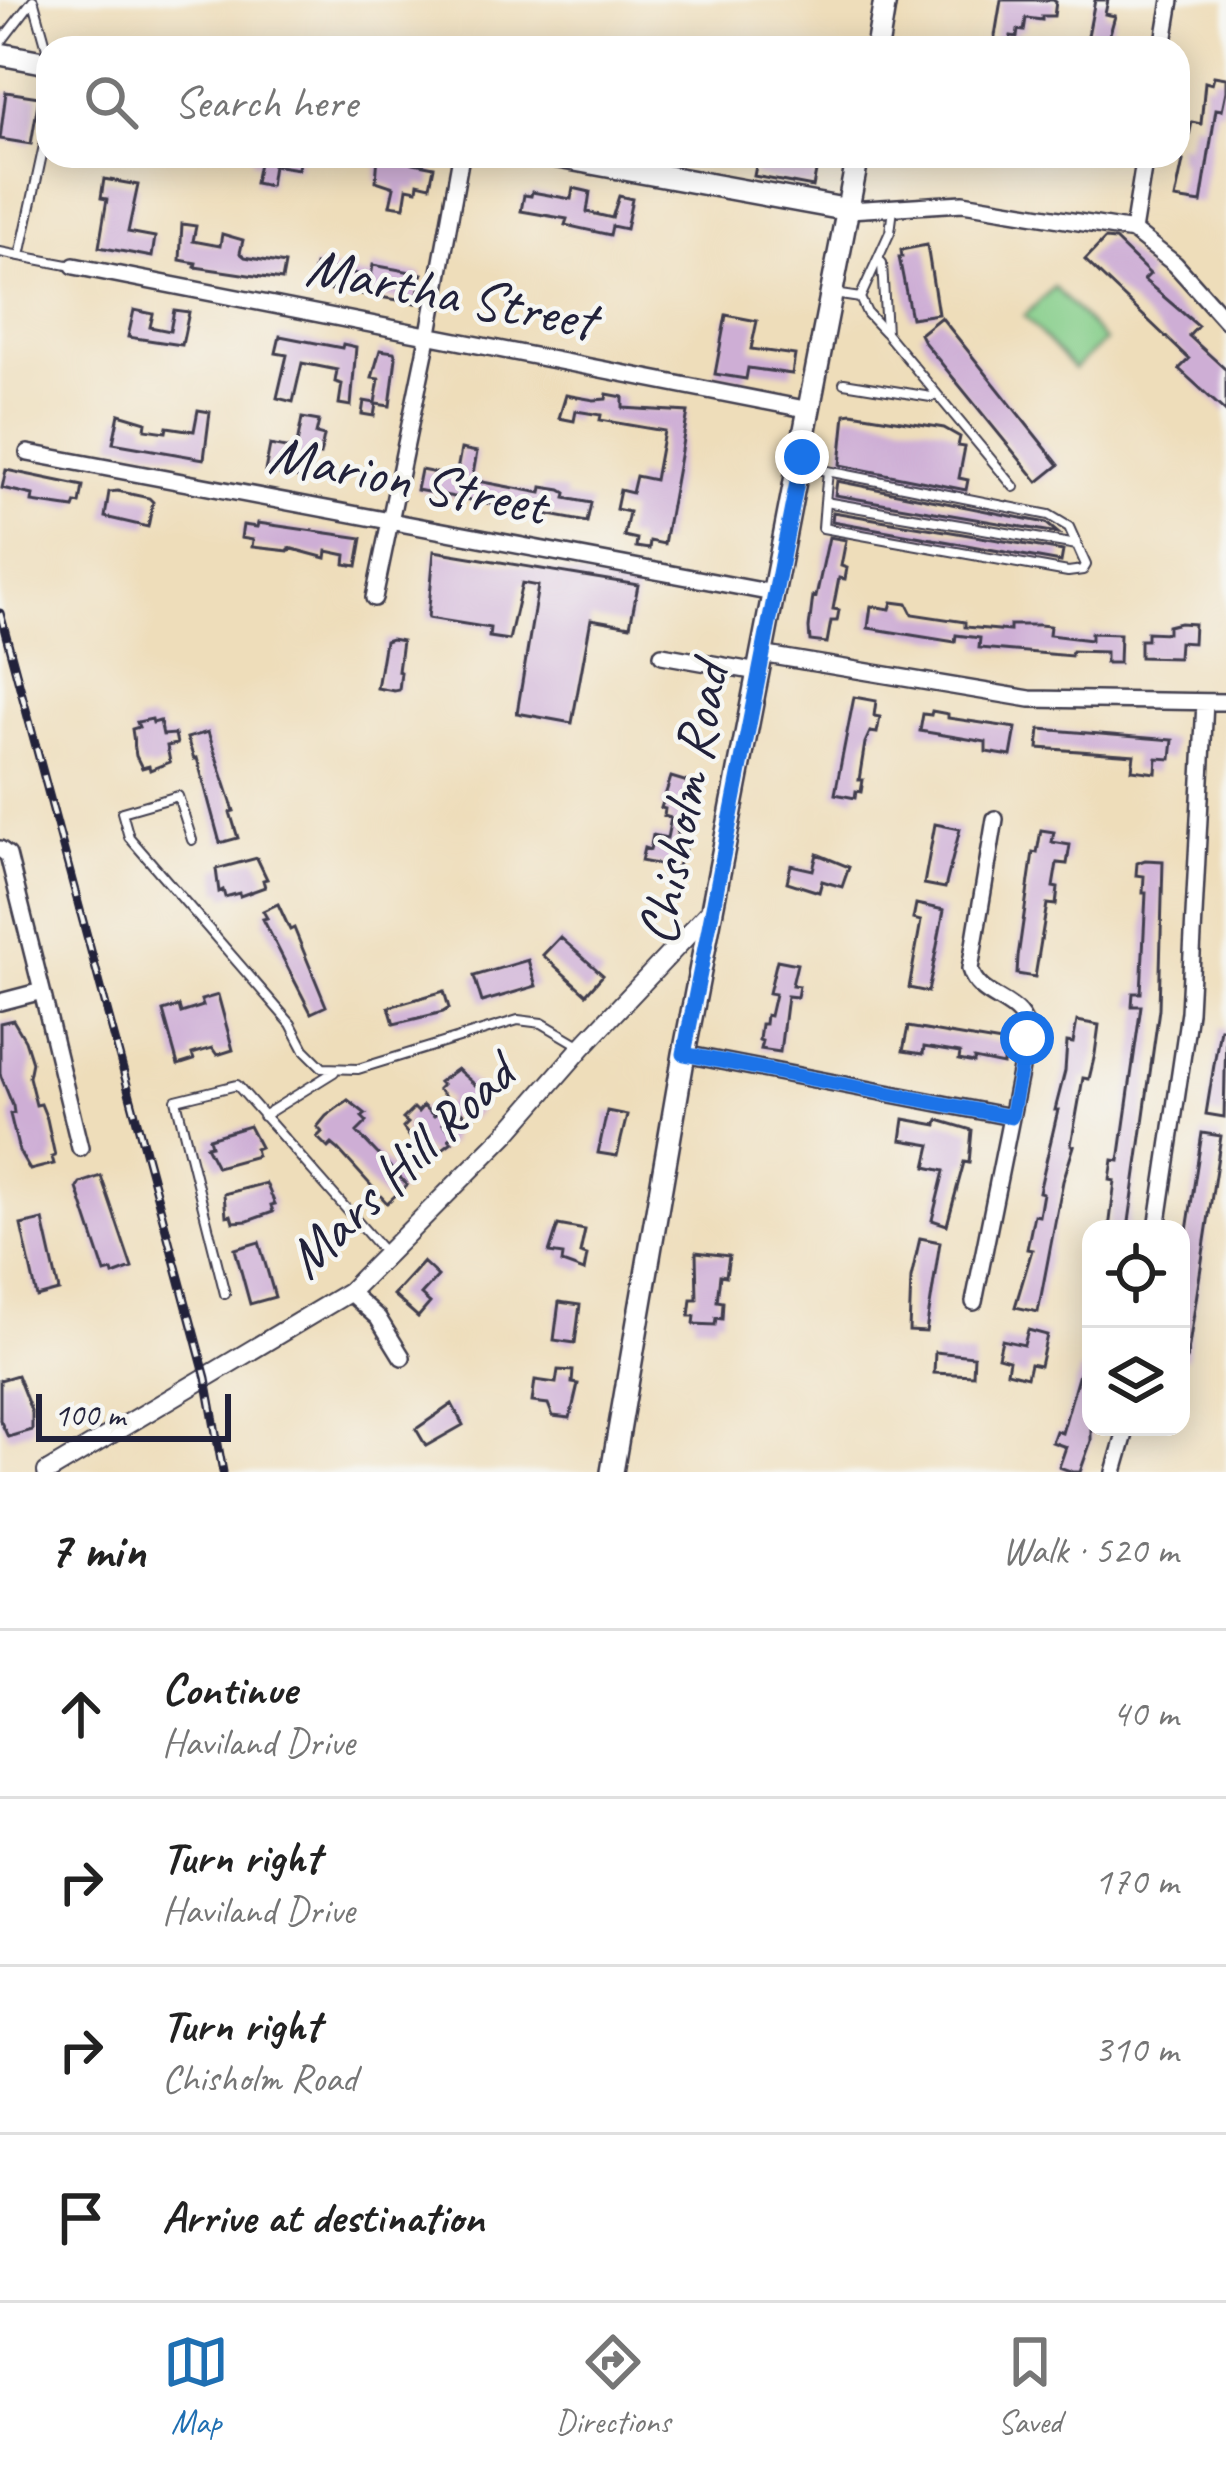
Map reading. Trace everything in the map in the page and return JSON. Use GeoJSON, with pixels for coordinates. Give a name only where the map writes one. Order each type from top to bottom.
{"type":"FeatureCollection","features":[{"type":"Feature","properties":{"kind":"main road"},"geometry":{"type":"LineString","coordinates":[[879,36],[885,0]]}},
{"type":"Feature","properties":{"kind":"main road"},"geometry":{"type":"LineString","coordinates":[[0,54],[36,61]]}},
{"type":"Feature","properties":{"kind":"main road"},"geometry":{"type":"LineString","coordinates":[[619,168],[849,210]]}},
{"type":"Feature","properties":{"kind":"main road","name":"Chisholm Road"},"geometry":{"type":"LineString","coordinates":[[612,1472],[684,1054],[857,168]]}},
{"type":"Feature","properties":{"kind":"street"},"geometry":{"type":"LineString","coordinates":[[1165,36],[1171,0]]}},
{"type":"Feature","properties":{"kind":"street"},"geometry":{"type":"LineString","coordinates":[[374,598],[458,168]]}},
{"type":"Feature","properties":{"kind":"street"},"geometry":{"type":"LineString","coordinates":[[1133,231],[1143,168]]}},
{"type":"Feature","properties":{"kind":"street"},"geometry":{"type":"LineString","coordinates":[[849,210],[963,203],[1133,231],[1175,264],[1226,321]]}},
{"type":"Feature","properties":{"kind":"street","name":"Martha Street"},"geometry":{"type":"LineString","coordinates":[[74,266],[810,410]]}},
{"type":"Feature","properties":{"kind":"street","name":"Marion Street"},"geometry":{"type":"LineString","coordinates":[[28,452],[773,593]]}},
{"type":"Feature","properties":{"kind":"street"},"geometry":{"type":"LineString","coordinates":[[662,655],[1015,697],[1226,702]]}},
{"type":"Feature","properties":{"kind":"street"},"geometry":{"type":"LineString","coordinates":[[1158,1220],[1190,1012],[1204,701]]}},
{"type":"Feature","properties":{"kind":"street"},"geometry":{"type":"LineString","coordinates":[[974,1302],[1027,1022],[1019,1010],[982,991],[970,968],[995,819]]}},
{"type":"Feature","properties":{"kind":"street"},"geometry":{"type":"LineString","coordinates":[[0,849],[8,855],[80,1148]]}},
{"type":"Feature","properties":{"kind":"street","name":"Mars Hill Road"},"geometry":{"type":"LineString","coordinates":[[47,1472],[350,1292],[507,1133],[712,909]]}},
{"type":"Feature","properties":{"kind":"street"},"geometry":{"type":"LineString","coordinates":[[0,1002],[42,992]]}},
{"type":"Feature","properties":{"kind":"street"},"geometry":{"type":"LineString","coordinates":[[684,1054],[1011,1117]]}},
{"type":"Feature","properties":{"kind":"street"},"geometry":{"type":"LineString","coordinates":[[350,1292],[379,1318],[402,1357]]}},
{"type":"Feature","properties":{"kind":"street"},"geometry":{"type":"LineString","coordinates":[[1114,1472],[1124,1436]]}},
{"type":"Feature","properties":{"kind":"lane"},"geometry":{"type":"LineString","coordinates":[[0,44],[33,0],[43,36]]}},
{"type":"Feature","properties":{"kind":"lane"},"geometry":{"type":"LineString","coordinates":[[20,256],[39,168]]}},
{"type":"Feature","properties":{"kind":"lane"},"geometry":{"type":"LineString","coordinates":[[893,209],[890,232],[860,298],[867,313],[1014,487]]}},
{"type":"Feature","properties":{"kind":"lane"},"geometry":{"type":"LineString","coordinates":[[0,252],[74,266]]}},
{"type":"Feature","properties":{"kind":"lane"},"geometry":{"type":"LineString","coordinates":[[878,259],[886,333]]}},
{"type":"Feature","properties":{"kind":"lane"},"geometry":{"type":"LineString","coordinates":[[832,294],[860,298]]}},
{"type":"Feature","properties":{"kind":"lane"},"geometry":{"type":"LineString","coordinates":[[844,383],[931,397],[936,393]]}},
{"type":"Feature","properties":{"kind":"lane"},"geometry":{"type":"LineString","coordinates":[[800,466],[828,471],[1049,515],[1069,527],[1086,565],[1068,572],[823,528],[828,471]]}},
{"type":"Feature","properties":{"kind":"lane"},"geometry":{"type":"LineString","coordinates":[[825,502],[1077,545]]}},
{"type":"Feature","properties":{"kind":"lane"},"geometry":{"type":"LineString","coordinates":[[192,840],[178,796],[122,812],[129,837],[291,1024],[313,1062],[335,1071]]}},
{"type":"Feature","properties":{"kind":"lane"},"geometry":{"type":"LineString","coordinates":[[263,1116],[335,1071],[358,1069],[518,1020],[556,1028],[582,1047]]}},
{"type":"Feature","properties":{"kind":"lane"},"geometry":{"type":"LineString","coordinates":[[224,1294],[176,1100],[237,1085],[387,1256]]}},
{"type":"Feature","properties":{"kind":"green space"},"geometry":{"type":"Polygon","coordinates":[[[1054,287],[1105,341],[1074,369],[1024,316],[1054,287]]]}},
{"type":"Feature","properties":{"kind":"building"},"geometry":{"type":"Polygon","coordinates":[[[1001,0],[1056,2],[1054,16],[1026,18],[1024,31],[1018,30],[1017,36],[995,36],[1001,0]]]}},
{"type":"Feature","properties":{"kind":"building"},"geometry":{"type":"Polygon","coordinates":[[[1095,0],[1108,0],[1105,14],[1115,16],[1109,36],[1088,36],[1095,0]]]}},
{"type":"Feature","properties":{"kind":"building"},"geometry":{"type":"Polygon","coordinates":[[[1214,76],[1226,78],[1222,110],[1216,109],[1201,203],[1175,199],[1182,168],[1190,168],[1192,122],[1201,124],[1205,82],[1212,84],[1214,76]]]}},
{"type":"Feature","properties":{"kind":"building"},"geometry":{"type":"Polygon","coordinates":[[[6,92],[36,97],[31,144],[0,139],[6,92]]]}},
{"type":"Feature","properties":{"kind":"building"},"geometry":{"type":"Polygon","coordinates":[[[258,168],[273,168],[270,186],[255,183],[258,168]]]}},
{"type":"Feature","properties":{"kind":"building"},"geometry":{"type":"Polygon","coordinates":[[[377,168],[434,168],[430,186],[418,183],[417,190],[407,188],[404,207],[390,205],[394,187],[376,181],[377,168]]]}},
{"type":"Feature","properties":{"kind":"building"},"geometry":{"type":"Polygon","coordinates":[[[756,168],[817,168],[813,187],[754,176],[756,168]]]}},
{"type":"Feature","properties":{"kind":"building"},"geometry":{"type":"Polygon","coordinates":[[[104,179],[138,185],[128,232],[155,237],[152,257],[99,247],[107,199],[101,198],[104,179]]]}},
{"type":"Feature","properties":{"kind":"building"},"geometry":{"type":"Polygon","coordinates":[[[573,188],[590,192],[587,212],[612,218],[619,196],[632,199],[626,229],[612,226],[610,235],[565,225],[567,219],[521,211],[524,195],[532,192],[571,199],[573,188]]]}},
{"type":"Feature","properties":{"kind":"building"},"geometry":{"type":"Polygon","coordinates":[[[182,224],[196,226],[193,241],[220,246],[222,234],[243,240],[240,253],[245,257],[285,264],[282,280],[195,267],[196,263],[180,260],[182,224]]]}},
{"type":"Feature","properties":{"kind":"building"},"geometry":{"type":"Polygon","coordinates":[[[1105,239],[1115,240],[1150,274],[1144,280],[1198,326],[1189,336],[1226,370],[1226,412],[1179,369],[1189,359],[1085,260],[1105,239]]]}},
{"type":"Feature","properties":{"kind":"building"},"geometry":{"type":"Polygon","coordinates":[[[927,245],[938,314],[911,318],[899,257],[901,250],[927,245]]]}},
{"type":"Feature","properties":{"kind":"building"},"geometry":{"type":"Polygon","coordinates":[[[315,265],[371,277],[373,265],[422,274],[416,303],[361,294],[362,289],[337,284],[330,290],[320,287],[319,279],[312,277],[315,265]]]}},
{"type":"Feature","properties":{"kind":"building"},"geometry":{"type":"Polygon","coordinates":[[[134,310],[153,314],[150,327],[170,331],[174,310],[189,312],[182,345],[128,337],[134,310]]]}},
{"type":"Feature","properties":{"kind":"building"},"geometry":{"type":"Polygon","coordinates":[[[726,315],[757,321],[751,349],[795,355],[792,374],[748,368],[746,379],[715,374],[726,315]]]}},
{"type":"Feature","properties":{"kind":"building"},"geometry":{"type":"Polygon","coordinates":[[[941,317],[1059,465],[1038,482],[924,342],[920,334],[941,317]]]}},
{"type":"Feature","properties":{"kind":"building"},"geometry":{"type":"Polygon","coordinates":[[[280,336],[356,347],[351,406],[339,404],[342,384],[335,382],[337,370],[302,363],[293,402],[277,398],[287,355],[276,353],[280,336]]]}},
{"type":"Feature","properties":{"kind":"building"},"geometry":{"type":"Polygon","coordinates":[[[380,350],[394,352],[396,358],[390,406],[376,404],[374,416],[362,414],[364,401],[375,403],[379,379],[372,378],[380,350]]]}},
{"type":"Feature","properties":{"kind":"building"},"geometry":{"type":"Polygon","coordinates":[[[607,394],[623,397],[623,408],[688,412],[664,544],[650,541],[649,549],[636,547],[637,539],[624,536],[629,512],[616,509],[620,490],[632,493],[636,476],[655,480],[664,431],[576,411],[574,421],[559,418],[566,395],[594,400],[606,399],[607,394]]]}},
{"type":"Feature","properties":{"kind":"building"},"geometry":{"type":"Polygon","coordinates":[[[198,410],[210,412],[204,459],[113,443],[119,414],[146,422],[145,429],[194,431],[198,410]]]}},
{"type":"Feature","properties":{"kind":"building"},"geometry":{"type":"Polygon","coordinates":[[[845,414],[944,428],[960,437],[958,446],[965,447],[959,478],[968,480],[966,490],[840,465],[845,414]]]}},
{"type":"Feature","properties":{"kind":"building"},"geometry":{"type":"Polygon","coordinates":[[[302,418],[319,421],[316,434],[324,436],[320,455],[314,454],[309,480],[265,471],[270,445],[296,450],[302,418]]]}},
{"type":"Feature","properties":{"kind":"building"},"geometry":{"type":"Polygon","coordinates":[[[461,449],[477,452],[472,480],[541,493],[542,487],[561,490],[565,498],[591,503],[587,522],[417,490],[421,470],[451,476],[452,470],[457,471],[461,449]]]}},
{"type":"Feature","properties":{"kind":"building"},"geometry":{"type":"Polygon","coordinates":[[[6,470],[83,486],[80,504],[74,508],[32,502],[33,495],[2,488],[6,470]]]}},
{"type":"Feature","properties":{"kind":"building"},"geometry":{"type":"Polygon","coordinates":[[[837,481],[1046,523],[1058,533],[835,495],[837,481]]]}},
{"type":"Feature","properties":{"kind":"building"},"geometry":{"type":"Polygon","coordinates":[[[109,492],[153,502],[148,527],[105,517],[109,492]]]}},
{"type":"Feature","properties":{"kind":"building"},"geometry":{"type":"Polygon","coordinates":[[[833,512],[1063,551],[1061,562],[832,521],[833,512]]]}},
{"type":"Feature","properties":{"kind":"building"},"geometry":{"type":"Polygon","coordinates":[[[258,523],[362,538],[357,566],[345,564],[346,555],[327,551],[326,558],[289,548],[252,547],[253,540],[241,538],[243,525],[257,527],[258,523]]]}},
{"type":"Feature","properties":{"kind":"building"},"geometry":{"type":"Polygon","coordinates":[[[829,537],[846,540],[841,566],[847,568],[845,579],[839,578],[833,609],[839,610],[837,621],[831,621],[827,643],[810,641],[809,628],[829,537]]]}},
{"type":"Feature","properties":{"kind":"building"},"geometry":{"type":"Polygon","coordinates":[[[434,551],[638,585],[630,626],[591,619],[572,723],[517,713],[538,586],[522,583],[509,640],[489,637],[490,628],[428,618],[434,551]]]}},
{"type":"Feature","properties":{"kind":"building"},"geometry":{"type":"Polygon","coordinates":[[[892,602],[907,604],[912,614],[965,622],[965,627],[1010,631],[1010,625],[1050,626],[1049,635],[1091,640],[1091,633],[1120,634],[1119,663],[1106,663],[1106,652],[1072,651],[1071,656],[979,648],[980,638],[956,635],[955,642],[868,628],[871,606],[890,609],[892,602]]]}},
{"type":"Feature","properties":{"kind":"building"},"geometry":{"type":"Polygon","coordinates":[[[1194,624],[1193,643],[1179,642],[1178,658],[1140,657],[1140,640],[1147,640],[1147,632],[1168,633],[1168,626],[1194,624]]]}},
{"type":"Feature","properties":{"kind":"building"},"geometry":{"type":"Polygon","coordinates":[[[385,641],[402,641],[399,690],[394,691],[377,688],[385,641]]]}},
{"type":"Feature","properties":{"kind":"building"},"geometry":{"type":"Polygon","coordinates":[[[854,697],[876,701],[874,716],[880,717],[877,733],[870,732],[865,743],[861,792],[856,791],[855,798],[835,794],[854,697]]]}},
{"type":"Feature","properties":{"kind":"building"},"geometry":{"type":"Polygon","coordinates":[[[923,714],[948,714],[948,718],[1016,728],[1011,756],[986,752],[986,742],[920,731],[923,714]]]}},
{"type":"Feature","properties":{"kind":"building"},"geometry":{"type":"Polygon","coordinates":[[[152,719],[153,723],[160,721],[163,735],[175,734],[177,744],[167,746],[170,762],[150,770],[149,766],[142,768],[136,756],[132,729],[139,727],[137,722],[152,719]]]}},
{"type":"Feature","properties":{"kind":"building"},"geometry":{"type":"Polygon","coordinates":[[[1040,729],[1173,740],[1171,759],[1157,758],[1156,773],[1132,770],[1134,755],[1038,748],[1040,729]]]}},
{"type":"Feature","properties":{"kind":"building"},"geometry":{"type":"Polygon","coordinates":[[[208,732],[238,838],[220,843],[187,738],[208,732]]]}},
{"type":"Feature","properties":{"kind":"building"},"geometry":{"type":"Polygon","coordinates":[[[671,777],[691,783],[676,840],[685,849],[677,868],[641,861],[653,835],[667,838],[671,818],[661,808],[671,777]]]}},
{"type":"Feature","properties":{"kind":"building"},"geometry":{"type":"Polygon","coordinates":[[[935,824],[960,829],[945,888],[924,884],[935,824]]]}},
{"type":"Feature","properties":{"kind":"building"},"geometry":{"type":"Polygon","coordinates":[[[1041,830],[1054,832],[1052,842],[1070,845],[1067,864],[1057,863],[1056,905],[1047,904],[1035,977],[1017,974],[1033,852],[1037,853],[1041,830]]]}},
{"type":"Feature","properties":{"kind":"building"},"geometry":{"type":"Polygon","coordinates":[[[817,854],[849,867],[842,887],[822,881],[819,892],[787,882],[791,865],[813,870],[817,854]]]}},
{"type":"Feature","properties":{"kind":"building"},"geometry":{"type":"Polygon","coordinates":[[[257,858],[267,879],[263,880],[265,887],[240,896],[225,897],[223,890],[219,892],[216,869],[257,858]]]}},
{"type":"Feature","properties":{"kind":"building"},"geometry":{"type":"Polygon","coordinates":[[[1163,861],[1159,1009],[1129,1220],[1110,1220],[1115,1181],[1110,1180],[1113,1160],[1119,1161],[1141,1006],[1132,1006],[1133,993],[1141,993],[1146,893],[1144,876],[1136,875],[1137,863],[1163,861]]]}},
{"type":"Feature","properties":{"kind":"building"},"geometry":{"type":"Polygon","coordinates":[[[278,904],[290,930],[294,928],[326,1006],[311,1013],[263,919],[267,918],[263,911],[278,904]]]}},
{"type":"Feature","properties":{"kind":"building"},"geometry":{"type":"Polygon","coordinates":[[[916,904],[944,910],[928,992],[909,988],[921,921],[913,919],[916,904]]]}},
{"type":"Feature","properties":{"kind":"building"},"geometry":{"type":"Polygon","coordinates":[[[560,937],[603,975],[586,994],[543,955],[560,937]]]}},
{"type":"Feature","properties":{"kind":"building"},"geometry":{"type":"Polygon","coordinates":[[[528,960],[536,986],[482,1002],[474,976],[528,960]]]}},
{"type":"Feature","properties":{"kind":"building"},"geometry":{"type":"Polygon","coordinates":[[[777,960],[797,964],[792,985],[799,986],[797,997],[787,996],[780,1052],[760,1049],[759,1040],[775,994],[769,993],[777,960]]]}},
{"type":"Feature","properties":{"kind":"building"},"geometry":{"type":"Polygon","coordinates":[[[444,991],[449,1008],[443,1012],[394,1024],[389,1007],[444,991]]]}},
{"type":"Feature","properties":{"kind":"building"},"geometry":{"type":"Polygon","coordinates":[[[218,995],[233,1050],[217,1055],[212,1048],[178,1065],[163,1011],[179,1006],[181,1013],[218,995]]]}},
{"type":"Feature","properties":{"kind":"building"},"geometry":{"type":"Polygon","coordinates":[[[13,1020],[32,1062],[29,1077],[36,1105],[41,1104],[47,1119],[55,1156],[54,1164],[30,1170],[19,1151],[10,1114],[13,1106],[0,1074],[0,1023],[13,1020]]]}},
{"type":"Feature","properties":{"kind":"building"},"geometry":{"type":"Polygon","coordinates":[[[1077,1021],[1099,1025],[1089,1079],[1083,1078],[1074,1146],[1038,1312],[1015,1307],[1032,1250],[1027,1249],[1034,1215],[1039,1216],[1043,1193],[1039,1192],[1058,1110],[1067,1042],[1073,1043],[1077,1021]]]}},
{"type":"Feature","properties":{"kind":"building"},"geometry":{"type":"Polygon","coordinates":[[[908,1027],[1007,1044],[1006,1051],[1012,1052],[1010,1063],[974,1059],[974,1063],[959,1060],[960,1053],[924,1047],[923,1054],[903,1051],[908,1027]]]}},
{"type":"Feature","properties":{"kind":"building"},"geometry":{"type":"Polygon","coordinates":[[[1220,1028],[1226,1029],[1224,1117],[1206,1114],[1220,1028]]]}},
{"type":"Feature","properties":{"kind":"building"},"geometry":{"type":"Polygon","coordinates":[[[457,1069],[488,1096],[476,1115],[469,1119],[458,1109],[443,1124],[454,1134],[449,1139],[452,1142],[433,1156],[412,1140],[403,1119],[423,1106],[434,1116],[449,1100],[438,1089],[439,1082],[457,1069]]]}},
{"type":"Feature","properties":{"kind":"building"},"geometry":{"type":"Polygon","coordinates":[[[348,1100],[366,1114],[362,1117],[367,1122],[357,1132],[407,1185],[387,1203],[338,1149],[332,1144],[328,1148],[317,1137],[322,1132],[317,1127],[326,1116],[348,1100]]]}},
{"type":"Feature","properties":{"kind":"building"},"geometry":{"type":"Polygon","coordinates":[[[607,1111],[627,1115],[617,1156],[598,1153],[607,1111]]]}},
{"type":"Feature","properties":{"kind":"building"},"geometry":{"type":"Polygon","coordinates":[[[904,1119],[937,1125],[938,1120],[972,1130],[969,1163],[964,1162],[947,1225],[932,1220],[944,1171],[926,1167],[931,1145],[901,1140],[904,1119]]]}},
{"type":"Feature","properties":{"kind":"building"},"geometry":{"type":"Polygon","coordinates":[[[249,1126],[260,1147],[255,1149],[257,1156],[217,1167],[206,1146],[211,1145],[209,1138],[249,1126]]]}},
{"type":"Feature","properties":{"kind":"building"},"geometry":{"type":"Polygon","coordinates":[[[1202,1133],[1221,1136],[1190,1339],[1190,1220],[1202,1133]]]}},
{"type":"Feature","properties":{"kind":"building"},"geometry":{"type":"Polygon","coordinates":[[[101,1176],[132,1268],[113,1275],[112,1271],[105,1273],[77,1188],[101,1176]]]}},
{"type":"Feature","properties":{"kind":"building"},"geometry":{"type":"Polygon","coordinates":[[[266,1183],[275,1204],[271,1205],[273,1212],[248,1221],[233,1222],[231,1215],[226,1216],[224,1194],[266,1183]]]}},
{"type":"Feature","properties":{"kind":"building"},"geometry":{"type":"Polygon","coordinates":[[[43,1220],[59,1291],[37,1297],[21,1225],[43,1220]]]}},
{"type":"Feature","properties":{"kind":"building"},"geometry":{"type":"Polygon","coordinates":[[[558,1225],[585,1230],[580,1253],[587,1255],[584,1271],[562,1263],[563,1255],[549,1253],[558,1225]]]}},
{"type":"Feature","properties":{"kind":"building"},"geometry":{"type":"Polygon","coordinates":[[[920,1238],[940,1242],[926,1332],[909,1331],[911,1278],[920,1238]]]}},
{"type":"Feature","properties":{"kind":"building"},"geometry":{"type":"Polygon","coordinates":[[[259,1242],[275,1297],[250,1304],[235,1249],[259,1242]]]}},
{"type":"Feature","properties":{"kind":"building"},"geometry":{"type":"Polygon","coordinates":[[[696,1252],[729,1256],[726,1276],[720,1275],[717,1301],[723,1302],[722,1319],[716,1318],[715,1325],[694,1324],[695,1316],[689,1316],[691,1299],[697,1299],[696,1252]]]}},
{"type":"Feature","properties":{"kind":"building"},"geometry":{"type":"Polygon","coordinates":[[[423,1262],[438,1276],[421,1295],[430,1303],[418,1317],[393,1295],[423,1262]]]}},
{"type":"Feature","properties":{"kind":"building"},"geometry":{"type":"Polygon","coordinates":[[[559,1302],[580,1305],[575,1343],[554,1340],[559,1302]]]}},
{"type":"Feature","properties":{"kind":"building"},"geometry":{"type":"Polygon","coordinates":[[[1028,1330],[1047,1335],[1040,1366],[1030,1364],[1027,1377],[1007,1372],[1009,1360],[998,1357],[1002,1340],[1024,1345],[1028,1330]]]}},
{"type":"Feature","properties":{"kind":"building"},"geometry":{"type":"Polygon","coordinates":[[[935,1352],[974,1356],[973,1375],[934,1373],[935,1352]]]}},
{"type":"Feature","properties":{"kind":"building"},"geometry":{"type":"Polygon","coordinates":[[[558,1370],[573,1371],[572,1383],[578,1384],[570,1418],[553,1416],[548,1404],[532,1402],[535,1380],[556,1383],[558,1370]]]}},
{"type":"Feature","properties":{"kind":"building"},"geometry":{"type":"Polygon","coordinates":[[[1082,1371],[1082,1436],[1091,1436],[1091,1441],[1080,1472],[1059,1467],[1066,1447],[1052,1442],[1056,1431],[1062,1433],[1082,1371]]]}},
{"type":"Feature","properties":{"kind":"building"},"geometry":{"type":"Polygon","coordinates":[[[17,1375],[32,1413],[32,1430],[8,1437],[0,1420],[0,1380],[17,1375]]]}},
{"type":"Feature","properties":{"kind":"building"},"geometry":{"type":"Polygon","coordinates":[[[452,1404],[463,1425],[426,1446],[416,1429],[452,1404]]]}},
{"type":"Feature","properties":{"kind":"railway"},"geometry":{"type":"LineString","coordinates":[[0,613],[206,1378],[223,1472]]}},
{"type":"Feature","properties":{"kind":"route"},"geometry":{"type":"LineString","coordinates":[[802,457],[684,1054],[1011,1117],[1027,1038]]}}]}
